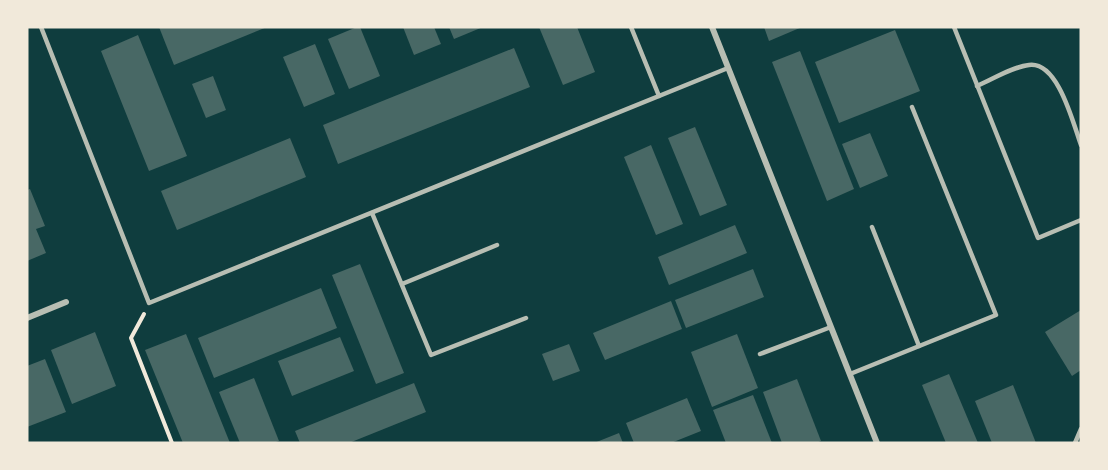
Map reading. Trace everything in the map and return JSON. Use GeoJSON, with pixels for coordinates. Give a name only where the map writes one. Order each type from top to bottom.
{"type":"FeatureCollection","features":[{"type":"Feature","properties":{"kind":"street"},"geometry":{"type":"LineString","coordinates":[[712,27],[877,443]]}},
{"type":"Feature","properties":{"kind":"street"},"geometry":{"type":"LineString","coordinates":[[27,318],[66,302]]}},
{"type":"Feature","properties":{"kind":"lane"},"geometry":{"type":"LineString","coordinates":[[40,27],[149,303],[728,68]]}},
{"type":"Feature","properties":{"kind":"lane"},"geometry":{"type":"LineString","coordinates":[[631,27],[659,96]]}},
{"type":"Feature","properties":{"kind":"lane"},"geometry":{"type":"LineString","coordinates":[[954,27],[1038,238],[1081,220]]}},
{"type":"Feature","properties":{"kind":"lane"},"geometry":{"type":"LineString","coordinates":[[977,86],[1028,65],[1039,66],[1048,71],[1056,81],[1081,145]]}},
{"type":"Feature","properties":{"kind":"lane"},"geometry":{"type":"LineString","coordinates":[[849,374],[996,315],[912,107]]}},
{"type":"Feature","properties":{"kind":"lane"},"geometry":{"type":"LineString","coordinates":[[372,213],[431,355],[526,318]]}},
{"type":"Feature","properties":{"kind":"lane"},"geometry":{"type":"LineString","coordinates":[[872,226],[919,346]]}},
{"type":"Feature","properties":{"kind":"lane"},"geometry":{"type":"LineString","coordinates":[[402,284],[497,245]]}},
{"type":"Feature","properties":{"kind":"lane"},"geometry":{"type":"LineString","coordinates":[[760,354],[831,327]]}},
{"type":"Feature","properties":{"kind":"lane"},"geometry":{"type":"LineString","coordinates":[[1075,443],[1081,429]]}},
{"type":"Feature","properties":{"kind":"path"},"geometry":{"type":"LineString","coordinates":[[149,303],[131,338],[172,443]]}},
{"type":"Feature","properties":{"kind":"building"},"geometry":{"type":"Polygon","coordinates":[[[159,27],[267,27],[174,65],[159,27]]]}},
{"type":"Feature","properties":{"kind":"building"},"geometry":{"type":"Polygon","coordinates":[[[360,27],[380,76],[349,89],[328,39],[360,27]]]}},
{"type":"Feature","properties":{"kind":"building"},"geometry":{"type":"Polygon","coordinates":[[[403,27],[434,27],[441,44],[414,55],[403,27]]]}},
{"type":"Feature","properties":{"kind":"building"},"geometry":{"type":"Polygon","coordinates":[[[449,27],[483,27],[454,39],[449,27]]]}},
{"type":"Feature","properties":{"kind":"building"},"geometry":{"type":"Polygon","coordinates":[[[539,27],[577,27],[595,72],[563,85],[539,27]]]}},
{"type":"Feature","properties":{"kind":"building"},"geometry":{"type":"Polygon","coordinates":[[[764,27],[802,27],[769,41],[764,27]]]}},
{"type":"Feature","properties":{"kind":"building"},"geometry":{"type":"Polygon","coordinates":[[[895,30],[920,91],[839,123],[815,62],[895,30]]]}},
{"type":"Feature","properties":{"kind":"building"},"geometry":{"type":"Polygon","coordinates":[[[138,35],[187,156],[149,171],[101,51],[138,35]]]}},
{"type":"Feature","properties":{"kind":"building"},"geometry":{"type":"Polygon","coordinates":[[[315,44],[335,94],[304,107],[283,57],[315,44]]]}},
{"type":"Feature","properties":{"kind":"building"},"geometry":{"type":"Polygon","coordinates":[[[514,48],[530,87],[338,164],[323,125],[514,48]]]}},
{"type":"Feature","properties":{"kind":"building"},"geometry":{"type":"Polygon","coordinates":[[[800,51],[854,189],[827,201],[772,62],[800,51]]]}},
{"type":"Feature","properties":{"kind":"building"},"geometry":{"type":"Polygon","coordinates":[[[213,76],[226,110],[206,118],[192,84],[213,76]]]}},
{"type":"Feature","properties":{"kind":"building"},"geometry":{"type":"Polygon","coordinates":[[[695,127],[727,205],[700,216],[668,138],[695,127]]]}},
{"type":"Feature","properties":{"kind":"building"},"geometry":{"type":"Polygon","coordinates":[[[870,133],[888,176],[860,188],[842,144],[870,133]]]}},
{"type":"Feature","properties":{"kind":"building"},"geometry":{"type":"Polygon","coordinates":[[[290,138],[306,177],[177,230],[161,191],[290,138]]]}},
{"type":"Feature","properties":{"kind":"building"},"geometry":{"type":"Polygon","coordinates":[[[651,145],[683,224],[656,235],[624,157],[651,145]]]}},
{"type":"Feature","properties":{"kind":"building"},"geometry":{"type":"Polygon","coordinates":[[[30,189],[45,226],[36,229],[46,253],[27,261],[27,190],[30,189]]]}},
{"type":"Feature","properties":{"kind":"building"},"geometry":{"type":"Polygon","coordinates":[[[735,225],[747,253],[669,285],[658,257],[735,225]]]}},
{"type":"Feature","properties":{"kind":"building"},"geometry":{"type":"Polygon","coordinates":[[[360,264],[404,373],[376,384],[332,275],[360,264]]]}},
{"type":"Feature","properties":{"kind":"building"},"geometry":{"type":"Polygon","coordinates":[[[753,269],[764,297],[686,328],[675,300],[753,269]]]}},
{"type":"Feature","properties":{"kind":"building"},"geometry":{"type":"Polygon","coordinates":[[[321,288],[337,328],[214,378],[198,338],[321,288]]]}},
{"type":"Feature","properties":{"kind":"building"},"geometry":{"type":"Polygon","coordinates":[[[671,301],[682,329],[605,360],[593,333],[671,301]]]}},
{"type":"Feature","properties":{"kind":"building"},"geometry":{"type":"Polygon","coordinates":[[[1081,310],[1081,370],[1072,376],[1045,332],[1081,310]]]}},
{"type":"Feature","properties":{"kind":"building"},"geometry":{"type":"Polygon","coordinates":[[[95,332],[116,386],[72,404],[51,350],[95,332]]]}},
{"type":"Feature","properties":{"kind":"building"},"geometry":{"type":"Polygon","coordinates":[[[186,334],[230,443],[183,443],[145,350],[186,334]]]}},
{"type":"Feature","properties":{"kind":"building"},"geometry":{"type":"Polygon","coordinates":[[[737,334],[758,388],[712,407],[691,352],[737,334]]]}},
{"type":"Feature","properties":{"kind":"building"},"geometry":{"type":"Polygon","coordinates":[[[340,337],[354,371],[292,396],[278,361],[340,337]]]}},
{"type":"Feature","properties":{"kind":"building"},"geometry":{"type":"Polygon","coordinates":[[[569,344],[580,371],[553,381],[542,354],[569,344]]]}},
{"type":"Feature","properties":{"kind":"building"},"geometry":{"type":"Polygon","coordinates":[[[45,359],[66,412],[27,427],[27,366],[45,359]]]}},
{"type":"Feature","properties":{"kind":"building"},"geometry":{"type":"Polygon","coordinates":[[[949,374],[978,443],[946,443],[922,385],[949,374]]]}},
{"type":"Feature","properties":{"kind":"building"},"geometry":{"type":"Polygon","coordinates":[[[254,378],[279,441],[240,443],[219,392],[254,378]]]}},
{"type":"Feature","properties":{"kind":"building"},"geometry":{"type":"Polygon","coordinates":[[[797,379],[821,441],[816,443],[782,443],[763,392],[797,379]]]}},
{"type":"Feature","properties":{"kind":"building"},"geometry":{"type":"Polygon","coordinates":[[[414,383],[426,412],[349,443],[300,443],[295,431],[414,383]]]}},
{"type":"Feature","properties":{"kind":"building"},"geometry":{"type":"Polygon","coordinates":[[[1013,385],[1036,443],[992,443],[975,401],[1013,385]]]}},
{"type":"Feature","properties":{"kind":"building"},"geometry":{"type":"Polygon","coordinates":[[[753,395],[772,443],[726,443],[713,410],[753,395]]]}},
{"type":"Feature","properties":{"kind":"building"},"geometry":{"type":"Polygon","coordinates":[[[687,398],[701,431],[671,443],[634,443],[626,423],[687,398]]]}},
{"type":"Feature","properties":{"kind":"building"},"geometry":{"type":"Polygon","coordinates":[[[619,433],[623,443],[594,443],[619,433]]]}}]}
